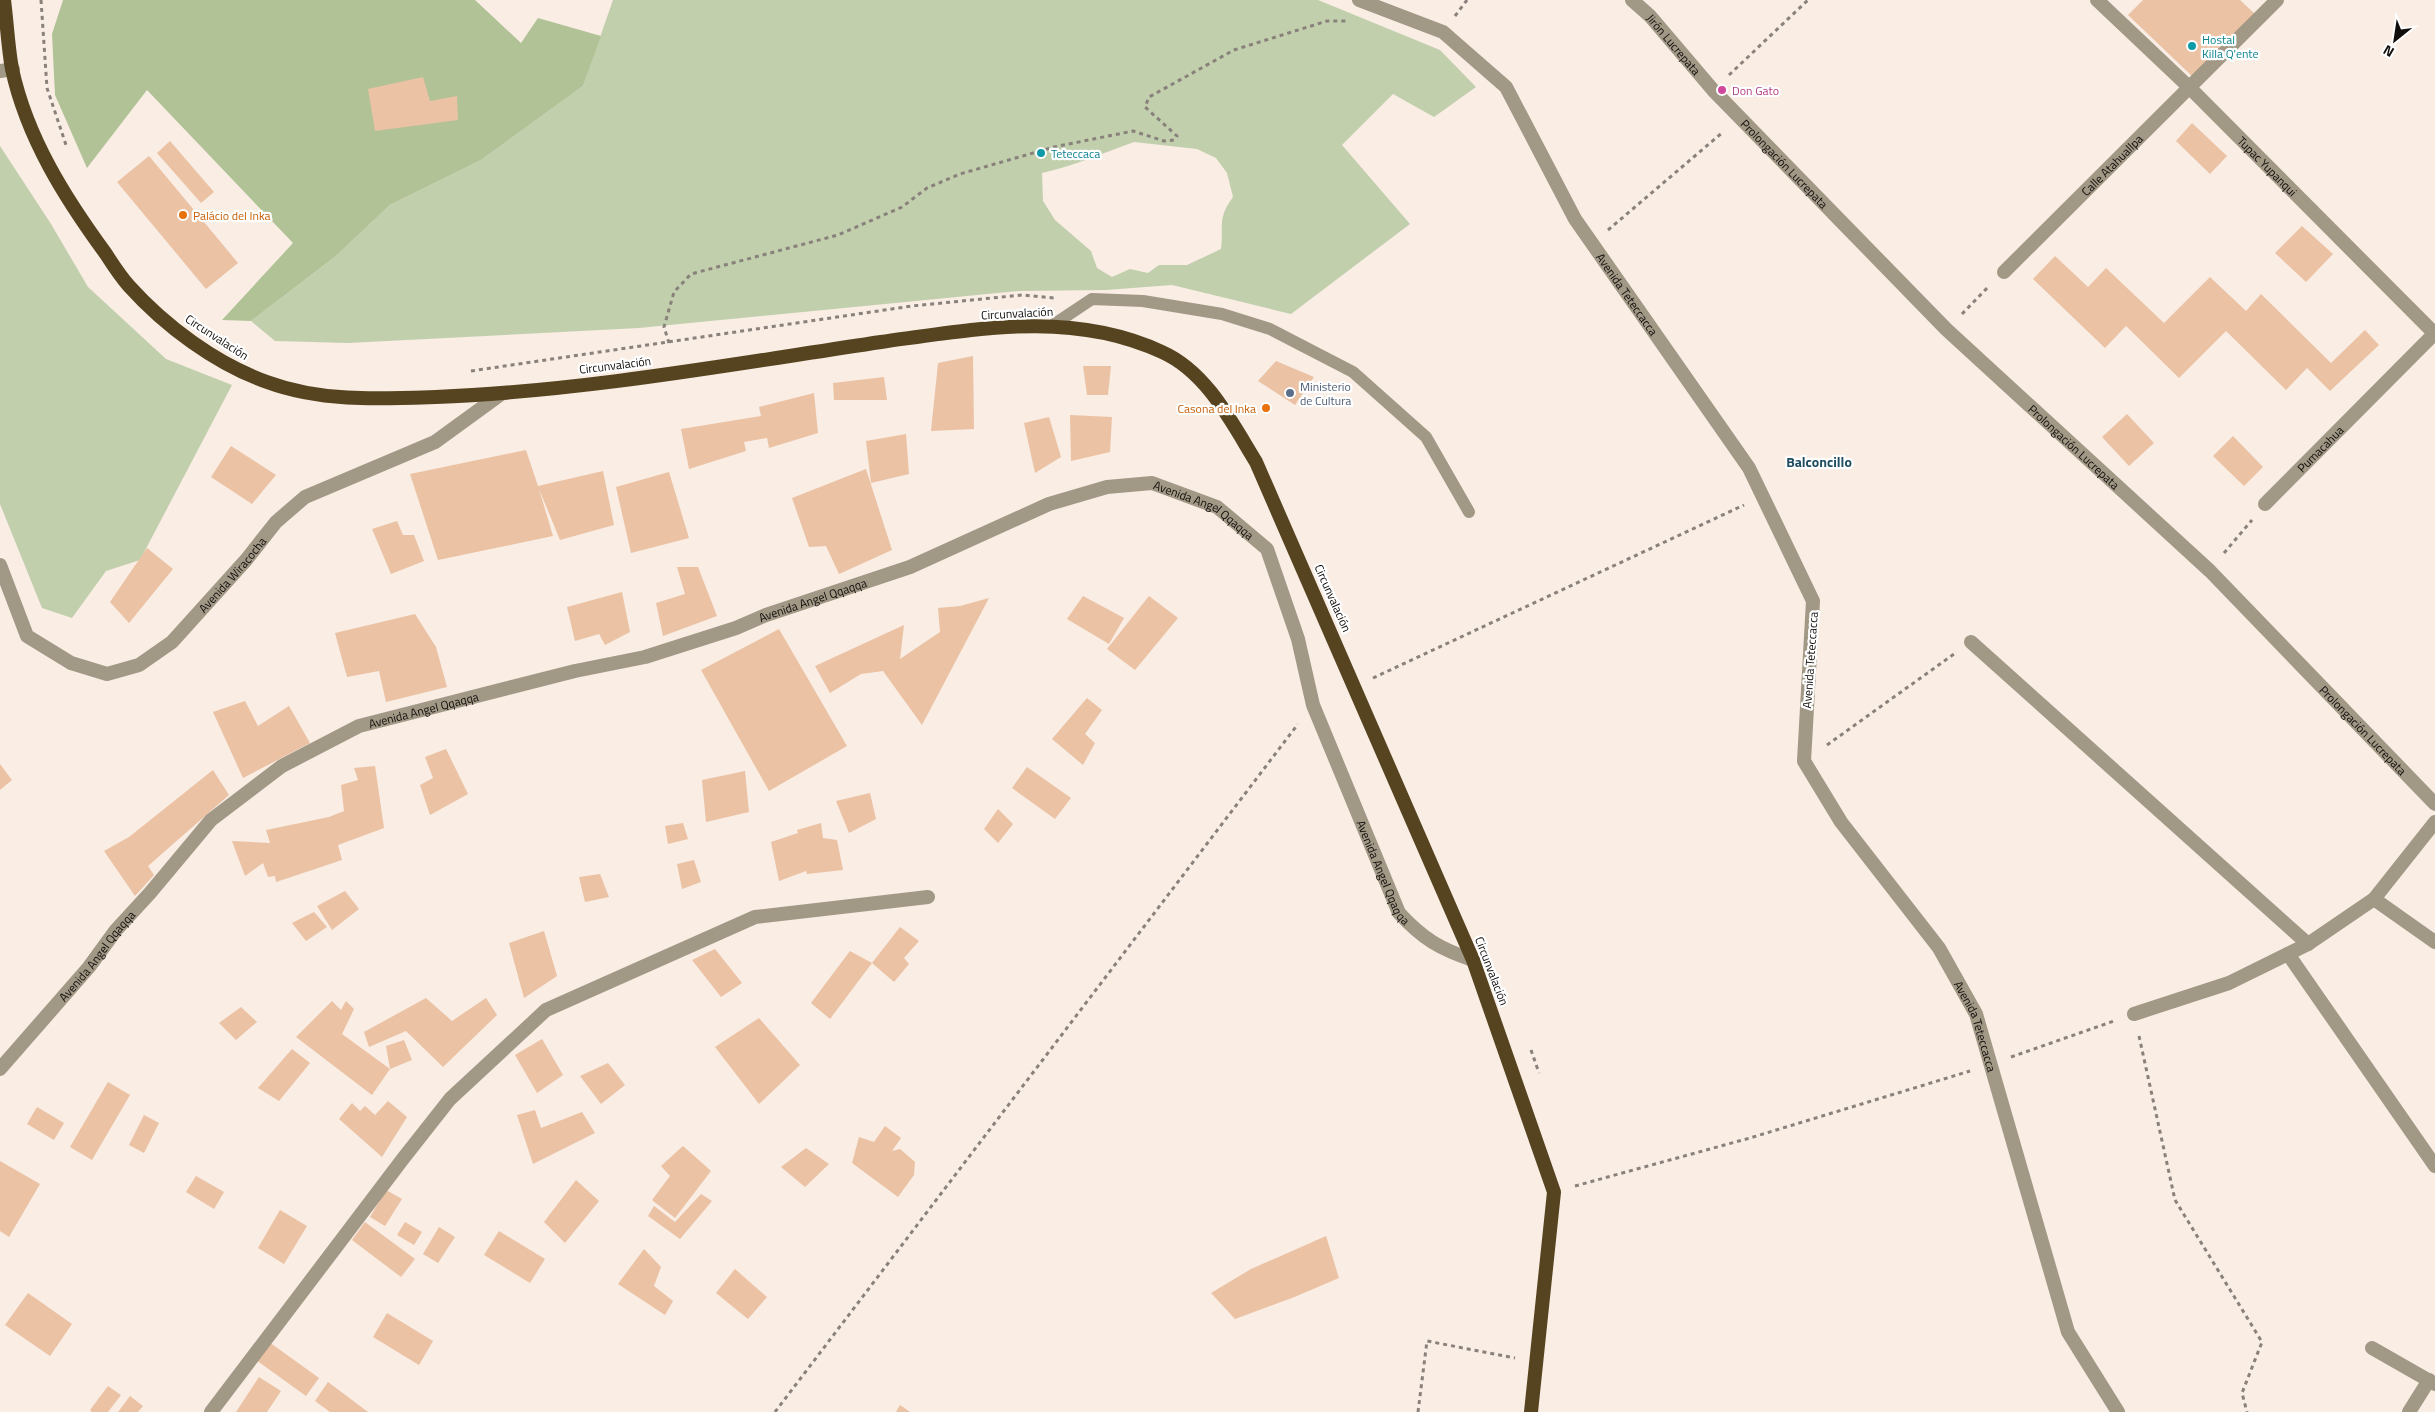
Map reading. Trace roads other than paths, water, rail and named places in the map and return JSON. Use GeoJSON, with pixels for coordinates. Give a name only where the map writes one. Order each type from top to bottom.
{"type":"FeatureCollection","features":[{"type":"Feature","properties":{"kind":"highway","name":"Circunvalación"},"geometry":{"type":"LineString","coordinates":[[4,0],[6,70],[45,162],[94,237],[128,285],[185,336],[233,368],[270,384],[315,394],[365,400],[501,394],[676,372],[964,330],[1053,325],[1090,329],[1165,353],[1190,370],[1222,406],[1256,462],[1474,960],[1554,1192],[1538,1362],[1531,1412]]}},
{"type":"Feature","properties":{"kind":"street","name":"Avenida Teteccacca"},"geometry":{"type":"LineString","coordinates":[[1359,0],[1443,32],[1506,87],[1575,219],[1749,468],[1813,600],[1804,761],[1841,822],[1940,948],[1976,1014],[2068,1332],[2118,1412]]}},
{"type":"Feature","properties":{"kind":"street","name":"Jirón Lucrepata"},"geometry":{"type":"LineString","coordinates":[[1632,0],[1650,16],[1713,90]]}},
{"type":"Feature","properties":{"kind":"street","name":"Tupac Yupanqui"},"geometry":{"type":"LineString","coordinates":[[2097,0],[2190,88],[2435,333]]}},
{"type":"Feature","properties":{"kind":"street","name":"Calle Atahuallpa"},"geometry":{"type":"LineString","coordinates":[[2004,272],[2277,0]]}},
{"type":"Feature","properties":{"kind":"street","name":"Prolongación Lucrepata"},"geometry":{"type":"LineString","coordinates":[[1713,90],[1946,329],[2210,571],[2434,801]]}},
{"type":"Feature","properties":{"kind":"street","name":"Pumacahua"},"geometry":{"type":"LineString","coordinates":[[2265,504],[2435,333]]}},
{"type":"Feature","properties":{"kind":"street","name":"Avenida Wiracocha"},"geometry":{"type":"LineString","coordinates":[[0,565],[27,636],[71,663],[107,674],[139,665],[172,642],[221,589],[276,522],[306,497],[435,442],[501,394]]}},
{"type":"Feature","properties":{"kind":"street","name":"Avenida Angel Qqaqqa"},"geometry":{"type":"LineString","coordinates":[[0,1069],[89,967],[116,930],[150,893],[210,820],[282,766],[359,726],[575,671],[645,656],[736,628],[766,614],[910,567],[1049,504],[1107,487],[1152,484],[1217,507],[1267,549],[1298,639],[1313,705],[1399,913],[1420,935],[1446,951],[1474,960]]}},
{"type":"Feature","properties":{"kind":"street"},"geometry":{"type":"LineString","coordinates":[[1971,642],[2308,944]]}},
{"type":"Feature","properties":{"kind":"street"},"geometry":{"type":"LineString","coordinates":[[2134,1014],[2229,983],[2308,944],[2374,899],[2435,822]]}},
{"type":"Feature","properties":{"kind":"street"},"geometry":{"type":"LineString","coordinates":[[212,1412],[402,1160],[450,1100],[546,1010],[755,917],[928,897]]}},
{"type":"Feature","properties":{"kind":"street"},"geometry":{"type":"LineString","coordinates":[[2374,899],[2435,942]]}},
{"type":"Feature","properties":{"kind":"street"},"geometry":{"type":"LineString","coordinates":[[2288,954],[2435,1166]]}},
{"type":"Feature","properties":{"kind":"street"},"geometry":{"type":"LineString","coordinates":[[2372,1348],[2432,1382],[2409,1412]]}},
{"type":"Feature","properties":{"kind":"lane"},"geometry":{"type":"LineString","coordinates":[[1053,325],[1092,299],[1143,301],[1222,314],[1270,328],[1353,372],[1426,437],[1469,512]]}},
{"type":"Feature","properties":{"kind":"place","name":"Hostal Killa Q'ente"},"geometry":{"type":"Point","coordinates":[2192,46]}},
{"type":"Feature","properties":{"kind":"place","name":"Don Gato"},"geometry":{"type":"Point","coordinates":[1722,90]}},
{"type":"Feature","properties":{"kind":"place","name":"Teteccaca"},"geometry":{"type":"Point","coordinates":[1041,153]}},
{"type":"Feature","properties":{"kind":"place","name":"Palácio del Inka"},"geometry":{"type":"Point","coordinates":[183,215]}},
{"type":"Feature","properties":{"kind":"place","name":"Ministerio de Cultura"},"geometry":{"type":"Point","coordinates":[1290,393]}},
{"type":"Feature","properties":{"kind":"place","name":"Casona del Inka"},"geometry":{"type":"Point","coordinates":[1266,408]}},
{"type":"Feature","properties":{"kind":"district","name":"Balconcillo"},"geometry":{"type":"Point","coordinates":[1819,461]}}]}
